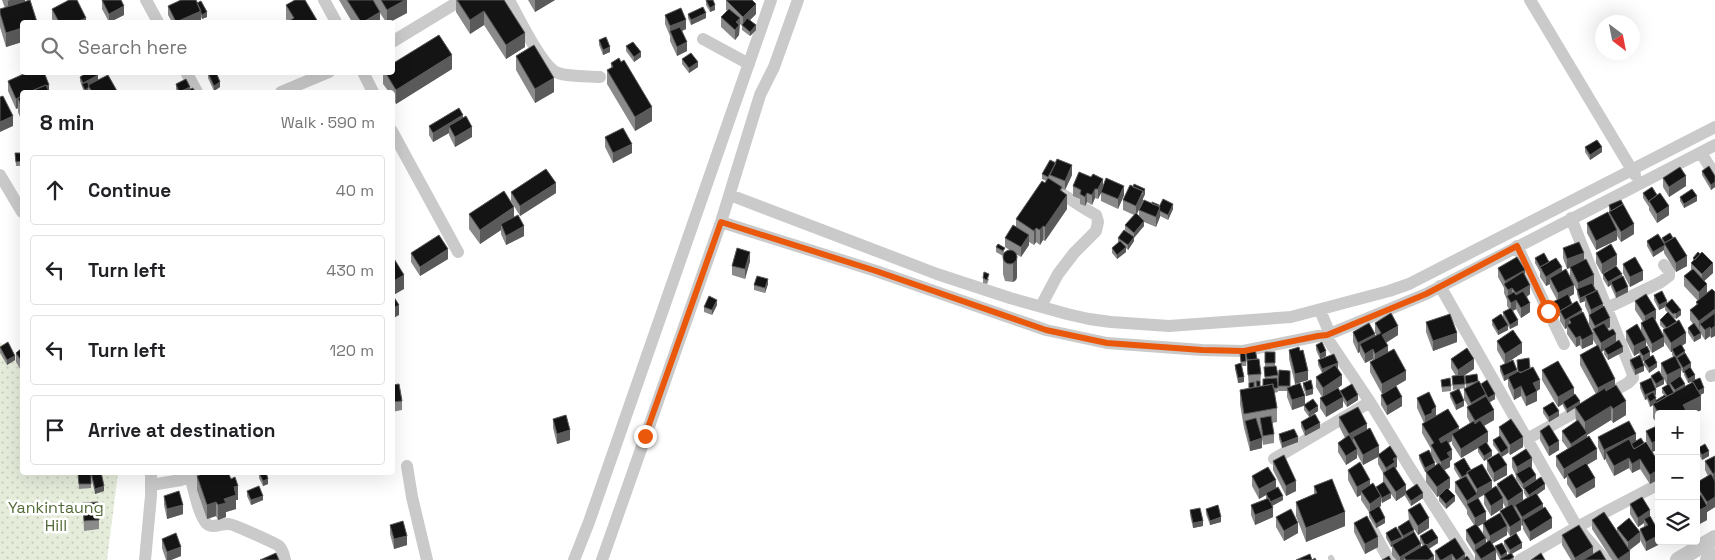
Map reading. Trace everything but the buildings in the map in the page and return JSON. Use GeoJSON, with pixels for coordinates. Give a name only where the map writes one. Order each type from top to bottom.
{"type":"FeatureCollection","features":[{"type":"Feature","properties":{"kind":"street"},"geometry":{"type":"LineString","coordinates":[[146,0],[157,20]]}},
{"type":"Feature","properties":{"kind":"street"},"geometry":{"type":"LineString","coordinates":[[324,0],[335,20]]}},
{"type":"Feature","properties":{"kind":"street"},"geometry":{"type":"LineString","coordinates":[[395,40],[461,0]]}},
{"type":"Feature","properties":{"kind":"street"},"geometry":{"type":"LineString","coordinates":[[509,0],[542,58],[551,69],[558,73],[600,77]]}},
{"type":"Feature","properties":{"kind":"street"},"geometry":{"type":"LineString","coordinates":[[574,560],[589,522],[771,0]]}},
{"type":"Feature","properties":{"kind":"street"},"geometry":{"type":"LineString","coordinates":[[602,560],[722,219],[760,95],[774,67],[798,0]]}},
{"type":"Feature","properties":{"kind":"street"},"geometry":{"type":"LineString","coordinates":[[1530,0],[1636,176]]}},
{"type":"Feature","properties":{"kind":"street"},"geometry":{"type":"LineString","coordinates":[[703,39],[749,64]]}},
{"type":"Feature","properties":{"kind":"street"},"geometry":{"type":"LineString","coordinates":[[188,75],[196,90]]}},
{"type":"Feature","properties":{"kind":"street"},"geometry":{"type":"LineString","coordinates":[[286,90],[322,75]]}},
{"type":"Feature","properties":{"kind":"street"},"geometry":{"type":"LineString","coordinates":[[364,75],[372,90]]}},
{"type":"Feature","properties":{"kind":"street"},"geometry":{"type":"LineString","coordinates":[[729,198],[937,274],[1067,314],[1111,322],[1169,326],[1291,317],[1324,322],[1440,286],[1571,218],[1715,127]]}},
{"type":"Feature","properties":{"kind":"street"},"geometry":{"type":"LineString","coordinates":[[395,136],[458,252]]}},
{"type":"Feature","properties":{"kind":"street"},"geometry":{"type":"LineString","coordinates":[[722,219],[1046,330],[1107,343],[1244,351],[1318,336],[1324,322],[1368,298],[1408,284],[1636,176],[1701,153],[1715,145]]}},
{"type":"Feature","properties":{"kind":"street"},"geometry":{"type":"LineString","coordinates":[[1701,153],[1715,175]]}},
{"type":"Feature","properties":{"kind":"street"},"geometry":{"type":"LineString","coordinates":[[0,175],[20,209]]}},
{"type":"Feature","properties":{"kind":"street"},"geometry":{"type":"LineString","coordinates":[[1041,306],[1058,274],[1074,253],[1096,231],[1098,222],[1096,214],[1082,208],[1071,199],[1048,187]]}},
{"type":"Feature","properties":{"kind":"street"},"geometry":{"type":"LineString","coordinates":[[1527,439],[1628,383],[1633,378],[1571,218]]}},
{"type":"Feature","properties":{"kind":"street"},"geometry":{"type":"LineString","coordinates":[[1517,246],[1564,344]]}},
{"type":"Feature","properties":{"kind":"street"},"geometry":{"type":"LineString","coordinates":[[1607,308],[1661,282],[1669,276],[1664,265]]}},
{"type":"Feature","properties":{"kind":"street"},"geometry":{"type":"LineString","coordinates":[[1440,286],[1577,526],[1605,560]]}},
{"type":"Feature","properties":{"kind":"street"},"geometry":{"type":"LineString","coordinates":[[1324,322],[1329,341],[1370,402],[1469,560]]}},
{"type":"Feature","properties":{"kind":"street"},"geometry":{"type":"LineString","coordinates":[[1274,459],[1370,402]]}},
{"type":"Feature","properties":{"kind":"street"},"geometry":{"type":"LineString","coordinates":[[408,466],[412,497],[427,560]]}},
{"type":"Feature","properties":{"kind":"street"},"geometry":{"type":"LineString","coordinates":[[145,560],[151,479],[180,480],[192,475]]}},
{"type":"Feature","properties":{"kind":"street"},"geometry":{"type":"LineString","coordinates":[[195,475],[200,510],[207,524],[212,526],[230,524],[245,529],[253,535],[277,544],[285,560]]}},
{"type":"Feature","properties":{"kind":"street"},"geometry":{"type":"LineString","coordinates":[[1520,560],[1577,526],[1655,486]]}},
{"type":"Feature","properties":{"kind":"street"},"geometry":{"type":"LineString","coordinates":[[1369,524],[1389,560]]}},
{"type":"Feature","properties":{"kind":"street"},"geometry":{"type":"LineString","coordinates":[[1680,559],[1715,538]]}},
{"type":"Feature","properties":{"kind":"street"},"geometry":{"type":"LineString","coordinates":[[1708,560],[1715,556]]}},
{"type":"Feature","properties":{"kind":"green space","name":"Yankintaung Hill"},"geometry":{"type":"Polygon","coordinates":[[[0,342],[20,360],[20,475],[118,475],[107,560],[0,560],[0,342]]]}},
{"type":"Feature","properties":{"kind":"route"},"geometry":{"type":"LineString","coordinates":[[645,436],[721,222],[876,271],[978,308],[1046,330],[1107,343],[1181,349],[1244,351],[1327,335],[1426,294],[1517,246],[1548,311]]}}]}
